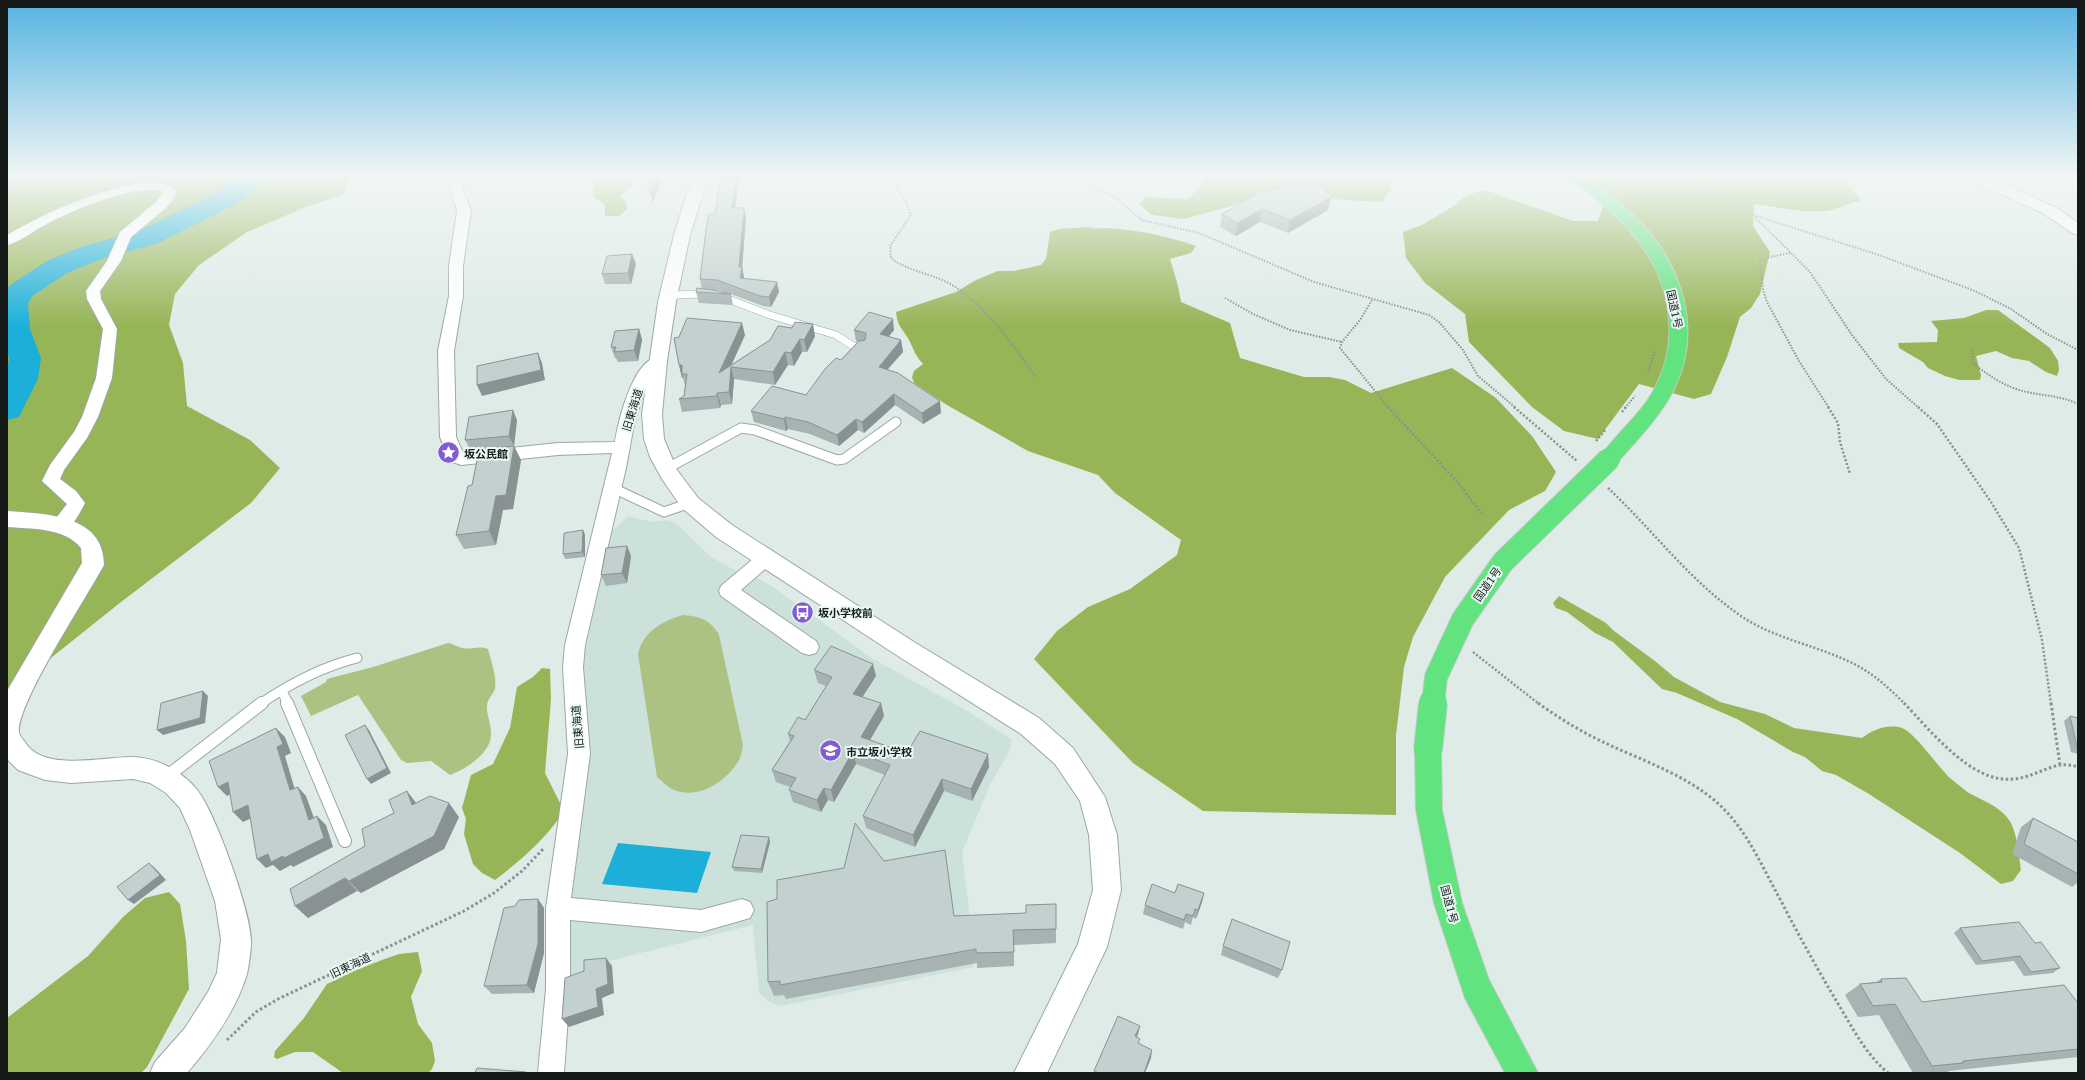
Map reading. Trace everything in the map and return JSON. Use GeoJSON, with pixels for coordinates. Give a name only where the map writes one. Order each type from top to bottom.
{"type":"FeatureCollection","features":[{"type":"Feature","properties":{"kind":"highway","name":"国道1号"},"geometry":{"type":"LineString","coordinates":[[1522,1073],[1476,987],[1448,903],[1430,810],[1428,750],[1436,677],[1463,619],[1503,562],[1601,451],[1652,408],[1666,386],[1679,352],[1681,325],[1666,272],[1644,237],[1632,225]]}},
{"type":"Feature","properties":{"kind":"street"},"geometry":{"type":"LineString","coordinates":[[7,241],[34,225]]}},
{"type":"Feature","properties":{"kind":"street"},"geometry":{"type":"LineString","coordinates":[[59,526],[70,514],[76,503],[70,495],[51,481],[56,470],[81,434],[90,417],[104,378],[110,329],[94,299],[94,291],[114,261],[125,235],[137,225]]}},
{"type":"Feature","properties":{"kind":"street"},"geometry":{"type":"LineString","coordinates":[[462,225],[457,260],[456,296],[446,350],[448,436],[456,457],[461,459],[558,449],[621,447]]}},
{"type":"Feature","properties":{"kind":"street"},"geometry":{"type":"LineString","coordinates":[[685,225],[669,295],[658,361],[652,414],[654,439],[660,457],[666,469],[690,503],[724,531],[1030,726],[1064,756],[1092,796],[1103,835],[1107,890],[1092,946],[1030,1073]]}},
{"type":"Feature","properties":{"kind":"street","name":"旧東海道"},"geometry":{"type":"LineString","coordinates":[[552,1073],[558,989],[558,908],[579,754],[573,667],[575,645],[618,468],[621,447],[635,395],[642,378],[658,361]]}},
{"type":"Feature","properties":{"kind":"street"},"geometry":{"type":"LineString","coordinates":[[7,519],[67,527],[82,535],[91,546],[93,565],[22,685],[9,714],[7,734],[17,753],[27,762],[45,769],[71,772],[133,768],[156,773],[175,785],[189,800],[203,828],[229,901],[236,939],[232,974],[219,1003],[196,1039],[166,1073]]}},
{"type":"Feature","properties":{"kind":"street"},"geometry":{"type":"LineString","coordinates":[[766,558],[728,592],[808,647]]}},
{"type":"Feature","properties":{"kind":"street"},"geometry":{"type":"LineString","coordinates":[[558,908],[701,921],[742,910]]}},
{"type":"Feature","properties":{"kind":"lane"},"geometry":{"type":"LineString","coordinates":[[669,295],[693,293],[718,295],[770,315],[836,335],[854,346],[863,348]]}},
{"type":"Feature","properties":{"kind":"lane"},"geometry":{"type":"LineString","coordinates":[[666,469],[731,432],[741,428],[755,430],[837,460],[844,460],[896,422]]}},
{"type":"Feature","properties":{"kind":"lane"},"geometry":{"type":"LineString","coordinates":[[613,488],[664,512],[690,503]]}},
{"type":"Feature","properties":{"kind":"lane"},"geometry":{"type":"LineString","coordinates":[[164,779],[282,691],[320,669],[357,658]]}},
{"type":"Feature","properties":{"kind":"lane"},"geometry":{"type":"LineString","coordinates":[[282,691],[346,841]]}},
{"type":"Feature","properties":{"kind":"path"},"geometry":{"type":"LineString","coordinates":[[905,225],[890,246],[891,258],[897,264],[913,272],[954,286],[965,294],[1010,342],[1036,377]]}},
{"type":"Feature","properties":{"kind":"path"},"geometry":{"type":"LineString","coordinates":[[1763,225],[1810,272],[1852,335],[1886,379],[1937,424],[1991,502],[2018,548],[2042,640],[2060,765]]}},
{"type":"Feature","properties":{"kind":"path"},"geometry":{"type":"LineString","coordinates":[[1779,225],[1878,254],[1958,285],[2007,306],[2055,338],[2078,350]]}},
{"type":"Feature","properties":{"kind":"path"},"geometry":{"type":"LineString","coordinates":[[1790,253],[1760,259],[1763,290],[1767,302],[1787,340],[1838,423],[1840,442],[1850,474]]}},
{"type":"Feature","properties":{"kind":"path"},"geometry":{"type":"LineString","coordinates":[[1225,298],[1253,314],[1290,330],[1342,342]]}},
{"type":"Feature","properties":{"kind":"path"},"geometry":{"type":"LineString","coordinates":[[1372,300],[1360,320],[1342,342],[1340,348],[1360,374],[1416,439],[1472,499],[1482,513]]}},
{"type":"Feature","properties":{"kind":"path"},"geometry":{"type":"LineString","coordinates":[[1646,379],[1656,346]]}},
{"type":"Feature","properties":{"kind":"path"},"geometry":{"type":"LineString","coordinates":[[1972,350],[1973,363],[1985,373],[2007,385],[2025,392],[2068,400],[2078,404]]}},
{"type":"Feature","properties":{"kind":"path"},"geometry":{"type":"LineString","coordinates":[[1619,416],[1639,392]]}},
{"type":"Feature","properties":{"kind":"path"},"geometry":{"type":"LineString","coordinates":[[1601,451],[1609,427]]}},
{"type":"Feature","properties":{"kind":"path"},"geometry":{"type":"LineString","coordinates":[[1572,466],[1583,455]]}},
{"type":"Feature","properties":{"kind":"path"},"geometry":{"type":"LineString","coordinates":[[1472,652],[1552,712],[1587,734],[1689,784],[1712,798],[1727,811],[1754,853],[1861,1043],[1888,1073]]}},
{"type":"Feature","properties":{"kind":"path","name":"旧東海道"},"geometry":{"type":"LineString","coordinates":[[224,1043],[256,1012],[278,999],[464,911],[494,893],[517,875],[548,844]]}},
{"type":"Feature","properties":{"kind":"shaded area"},"geometry":{"type":"Polygon","coordinates":[[[628,516],[652,522],[666,520],[675,522],[711,557],[742,574],[758,578],[773,587],[873,659],[966,710],[1012,740],[1010,750],[990,785],[962,852],[973,945],[973,967],[781,1006],[771,1003],[759,993],[753,925],[609,961],[590,967],[563,982],[578,666],[605,538],[628,516]]]}},
{"type":"Feature","properties":{"kind":"green space"},"geometry":{"type":"Polygon","coordinates":[[[7,225],[263,225],[247,232],[199,265],[175,294],[169,325],[183,363],[187,406],[250,440],[280,468],[251,503],[121,602],[7,693],[7,225]]]}},
{"type":"Feature","properties":{"kind":"green space"},"geometry":{"type":"Polygon","coordinates":[[[1421,225],[1753,225],[1770,252],[1760,294],[1751,308],[1740,317],[1727,357],[1711,394],[1694,399],[1639,384],[1598,439],[1564,431],[1532,407],[1469,342],[1465,314],[1425,283],[1406,258],[1403,232],[1421,225]]]}},
{"type":"Feature","properties":{"kind":"green space"},"geometry":{"type":"Polygon","coordinates":[[[1089,227],[1116,228],[1149,233],[1196,246],[1191,253],[1170,259],[1181,302],[1230,323],[1240,358],[1304,377],[1329,377],[1345,380],[1371,393],[1452,368],[1496,398],[1532,436],[1556,472],[1545,491],[1509,510],[1445,577],[1413,637],[1404,667],[1396,735],[1396,815],[1203,811],[1133,763],[1034,659],[1057,631],[1088,607],[1130,589],[1177,555],[1181,540],[1115,493],[1098,475],[1028,451],[947,405],[914,383],[912,377],[914,371],[923,364],[916,355],[899,324],[896,312],[956,292],[976,280],[998,271],[1014,271],[1041,265],[1046,259],[1050,232],[1059,229],[1089,227]]]}},
{"type":"Feature","properties":{"kind":"green space"},"geometry":{"type":"Polygon","coordinates":[[[1986,310],[1998,310],[2050,348],[2058,361],[2059,370],[2057,376],[2046,372],[2029,361],[2012,358],[1996,351],[1976,356],[1981,375],[1980,380],[1959,380],[1945,376],[1928,368],[1923,362],[1899,348],[1898,343],[1937,342],[1938,330],[1931,321],[1964,318],[1986,310]]]}},
{"type":"Feature","properties":{"kind":"green space"},"geometry":{"type":"Polygon","coordinates":[[[1559,596],[1606,623],[1614,631],[1674,677],[1720,702],[1765,714],[1794,728],[1862,738],[1875,730],[1884,727],[1899,727],[1905,729],[1918,741],[1950,778],[1966,791],[2000,810],[2005,815],[2014,830],[2021,870],[2013,881],[2001,884],[1960,853],[1869,794],[1836,775],[1822,771],[1805,757],[1793,752],[1737,719],[1677,693],[1662,689],[1613,642],[1595,633],[1567,612],[1556,608],[1553,603],[1559,596]]]}},
{"type":"Feature","properties":{"kind":"green space"},"geometry":{"type":"Polygon","coordinates":[[[683,615],[694,616],[708,622],[719,635],[743,745],[739,760],[727,775],[711,787],[693,792],[674,790],[657,777],[638,654],[644,639],[654,628],[675,617],[683,615]]]}},
{"type":"Feature","properties":{"kind":"green space"},"geometry":{"type":"Polygon","coordinates":[[[448,643],[463,648],[482,647],[488,649],[495,679],[495,689],[487,704],[491,732],[490,743],[481,755],[469,765],[450,775],[431,761],[407,763],[401,760],[358,695],[311,716],[301,696],[326,682],[327,679],[373,667],[448,643]]]}},
{"type":"Feature","properties":{"kind":"green space"},"geometry":{"type":"Polygon","coordinates":[[[542,668],[550,669],[551,699],[545,773],[564,811],[541,840],[495,880],[482,873],[473,864],[464,834],[466,819],[462,808],[471,775],[493,764],[510,728],[517,687],[533,677],[542,668]]]}},
{"type":"Feature","properties":{"kind":"green space"},"geometry":{"type":"Polygon","coordinates":[[[169,892],[180,904],[186,941],[189,989],[147,1067],[141,1073],[7,1073],[7,1018],[88,956],[123,917],[145,898],[169,892]]]}},
{"type":"Feature","properties":{"kind":"green space"},"geometry":{"type":"Polygon","coordinates":[[[418,952],[422,971],[411,997],[418,1024],[432,1043],[435,1061],[432,1069],[428,1073],[343,1073],[313,1052],[295,1052],[277,1059],[274,1057],[275,1051],[304,1018],[327,984],[354,971],[399,954],[418,952]]]}},
{"type":"Feature","properties":{"kind":"water"},"geometry":{"type":"Polygon","coordinates":[[[618,843],[711,852],[697,893],[602,884],[618,843]]]}},
{"type":"Feature","properties":{"kind":"building"},"geometry":{"type":"Polygon","coordinates":[[[707,225],[743,225],[739,267],[742,267],[740,278],[777,282],[769,297],[760,296],[717,280],[700,279],[707,225]]]}},
{"type":"Feature","properties":{"kind":"building"},"geometry":{"type":"Polygon","coordinates":[[[632,254],[628,273],[602,274],[607,256],[632,254]]]}},
{"type":"Feature","properties":{"kind":"building"},"geometry":{"type":"Polygon","coordinates":[[[697,288],[714,290],[731,294],[696,292],[697,288]]]}},
{"type":"Feature","properties":{"kind":"building"},"geometry":{"type":"Polygon","coordinates":[[[869,312],[893,319],[880,334],[901,340],[879,367],[898,373],[940,401],[922,413],[894,394],[862,422],[856,419],[837,435],[808,422],[785,417],[784,419],[751,411],[772,386],[806,395],[825,369],[836,358],[841,360],[859,341],[865,340],[866,333],[854,330],[869,312]]]}},
{"type":"Feature","properties":{"kind":"building"},"geometry":{"type":"Polygon","coordinates":[[[687,318],[742,323],[719,373],[770,340],[778,326],[792,328],[795,322],[813,324],[804,340],[800,339],[791,353],[785,352],[773,372],[731,367],[729,392],[717,393],[717,396],[679,399],[684,396],[687,374],[682,374],[682,365],[679,365],[674,338],[679,337],[687,318]]]}},
{"type":"Feature","properties":{"kind":"building"},"geometry":{"type":"Polygon","coordinates":[[[639,329],[634,350],[614,352],[616,347],[611,347],[615,331],[639,329]]]}},
{"type":"Feature","properties":{"kind":"building"},"geometry":{"type":"Polygon","coordinates":[[[538,353],[541,370],[477,385],[477,366],[538,353]]]}},
{"type":"Feature","properties":{"kind":"building"},"geometry":{"type":"Polygon","coordinates":[[[513,410],[509,436],[465,440],[469,417],[513,410]]]}},
{"type":"Feature","properties":{"kind":"building"},"geometry":{"type":"Polygon","coordinates":[[[514,446],[506,495],[496,496],[489,531],[456,535],[468,486],[472,485],[479,450],[514,446]]]}},
{"type":"Feature","properties":{"kind":"building"},"geometry":{"type":"Polygon","coordinates":[[[583,530],[582,552],[563,554],[564,533],[583,530]]]}},
{"type":"Feature","properties":{"kind":"building"},"geometry":{"type":"Polygon","coordinates":[[[627,546],[622,573],[601,575],[606,548],[627,546]]]}},
{"type":"Feature","properties":{"kind":"building"},"geometry":{"type":"Polygon","coordinates":[[[831,646],[873,664],[853,694],[881,703],[861,737],[907,753],[920,731],[988,754],[971,789],[942,779],[913,835],[863,816],[890,765],[853,751],[831,790],[824,788],[817,800],[789,790],[796,778],[772,770],[794,736],[788,734],[798,717],[805,720],[832,677],[814,670],[831,646]]]}},
{"type":"Feature","properties":{"kind":"building"},"geometry":{"type":"Polygon","coordinates":[[[203,691],[200,718],[157,730],[161,703],[203,691]]]}},
{"type":"Feature","properties":{"kind":"building"},"geometry":{"type":"Polygon","coordinates":[[[2070,716],[2078,718],[2078,748],[2077,747],[2070,716]]]}},
{"type":"Feature","properties":{"kind":"building"},"geometry":{"type":"Polygon","coordinates":[[[365,725],[387,768],[367,779],[345,735],[365,725]]]}},
{"type":"Feature","properties":{"kind":"building"},"geometry":{"type":"Polygon","coordinates":[[[276,728],[283,744],[277,747],[290,790],[298,787],[309,820],[317,816],[324,838],[284,858],[283,856],[271,862],[268,854],[257,859],[248,805],[233,812],[228,782],[218,787],[209,761],[276,728]]]}},
{"type":"Feature","properties":{"kind":"building"},"geometry":{"type":"Polygon","coordinates":[[[407,791],[412,805],[430,796],[449,803],[434,836],[349,881],[345,878],[295,906],[290,889],[365,846],[362,829],[394,813],[389,800],[407,791]]]}},
{"type":"Feature","properties":{"kind":"building"},"geometry":{"type":"Polygon","coordinates":[[[2033,818],[2078,842],[2078,874],[2024,844],[2033,818]]]}},
{"type":"Feature","properties":{"kind":"building"},"geometry":{"type":"Polygon","coordinates":[[[855,823],[884,861],[945,850],[954,916],[1026,913],[1026,905],[1056,904],[1056,929],[1013,930],[1014,952],[976,953],[976,949],[780,985],[780,981],[768,982],[767,902],[777,899],[777,880],[844,868],[855,823]]]}},
{"type":"Feature","properties":{"kind":"building"},"geometry":{"type":"Polygon","coordinates":[[[741,835],[769,837],[761,869],[732,867],[741,835]]]}},
{"type":"Feature","properties":{"kind":"building"},"geometry":{"type":"Polygon","coordinates":[[[149,863],[160,875],[128,900],[117,887],[149,863]]]}},
{"type":"Feature","properties":{"kind":"building"},"geometry":{"type":"Polygon","coordinates":[[[1152,884],[1175,893],[1178,884],[1204,893],[1198,910],[1195,909],[1193,916],[1186,914],[1184,920],[1145,905],[1152,884]]]}},
{"type":"Feature","properties":{"kind":"building"},"geometry":{"type":"Polygon","coordinates":[[[538,899],[538,944],[527,985],[484,986],[504,908],[515,906],[519,900],[538,899]]]}},
{"type":"Feature","properties":{"kind":"building"},"geometry":{"type":"Polygon","coordinates":[[[1232,919],[1290,942],[1282,970],[1223,946],[1232,919]]]}},
{"type":"Feature","properties":{"kind":"building"},"geometry":{"type":"Polygon","coordinates":[[[2019,922],[2035,943],[2041,942],[2060,968],[2031,972],[2020,956],[1982,961],[1960,928],[2019,922]]]}},
{"type":"Feature","properties":{"kind":"building"},"geometry":{"type":"Polygon","coordinates":[[[606,958],[608,984],[596,989],[598,1007],[562,1019],[565,978],[584,971],[584,960],[606,958]]]}},
{"type":"Feature","properties":{"kind":"building"},"geometry":{"type":"Polygon","coordinates":[[[1906,978],[1922,1002],[2064,985],[2078,1003],[2078,1049],[1963,1061],[1963,1063],[1932,1066],[1895,1004],[1873,1006],[1860,984],[1882,982],[1881,979],[1906,978]]]}},
{"type":"Feature","properties":{"kind":"building"},"geometry":{"type":"Polygon","coordinates":[[[1118,1016],[1140,1026],[1135,1036],[1140,1039],[1138,1043],[1152,1050],[1144,1073],[1099,1073],[1094,1071],[1118,1016]]]}},
{"type":"Feature","properties":{"kind":"building"},"geometry":{"type":"Polygon","coordinates":[[[477,1068],[526,1072],[527,1073],[475,1073],[477,1068]]]}},
{"type":"Feature","properties":{"kind":"waterway"},"geometry":{"type":"LineString","coordinates":[[7,409],[22,379],[25,358],[15,329],[13,304],[20,291],[57,267],[91,253],[148,237],[171,225]]}},
{"type":"Feature","properties":{"kind":"place","name":"坂公民館"},"geometry":{"type":"Point","coordinates":[449,453]}},
{"type":"Feature","properties":{"kind":"place","name":"坂小学校前"},"geometry":{"type":"Point","coordinates":[802,612]}},
{"type":"Feature","properties":{"kind":"place","name":"市立坂小学校"},"geometry":{"type":"Point","coordinates":[831,751]}}]}
